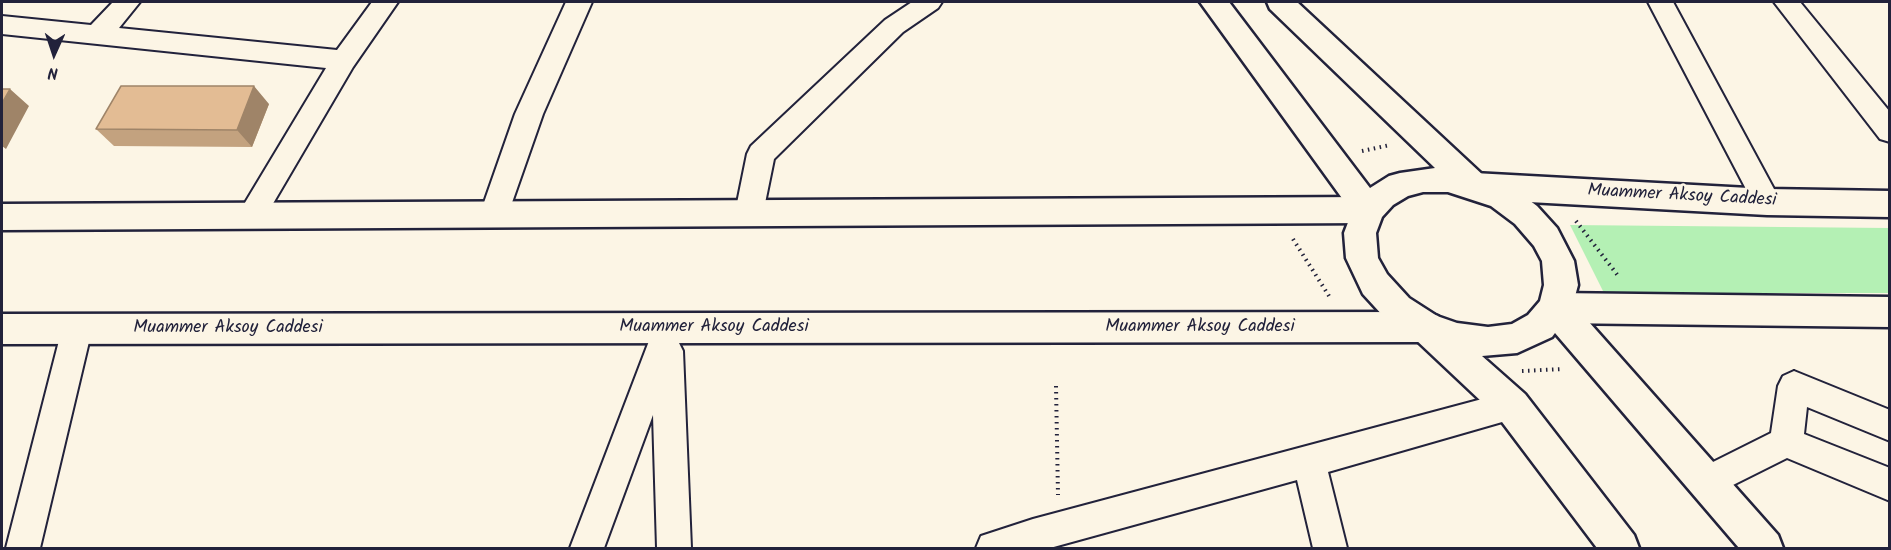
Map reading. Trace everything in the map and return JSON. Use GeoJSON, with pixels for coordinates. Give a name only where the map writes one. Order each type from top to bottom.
{"type":"FeatureCollection","features":[{"type":"Feature","properties":{"kind":"main road"},"geometry":{"type":"LineString","coordinates":[[1214,2],[1368,210]]}},
{"type":"Feature","properties":{"kind":"main road"},"geometry":{"type":"LineString","coordinates":[[1280,2],[1474,186]]}},
{"type":"Feature","properties":{"kind":"main road"},"geometry":{"type":"LineString","coordinates":[[1426,327],[1457,338],[1488,342],[1517,338],[1540,326],[1555,308],[1561,285],[1558,261],[1546,237],[1526,215],[1510,203],[1474,186],[1448,180],[1423,180],[1400,185],[1382,196],[1368,210],[1360,233],[1362,258],[1375,284],[1397,308],[1426,327],[1512,406],[1620,549]]}},
{"type":"Feature","properties":{"kind":"main road","name":"Muammer Aksoy Caddesi"},"geometry":{"type":"LineString","coordinates":[[1474,186],[1767,202],[1890,204]]}},
{"type":"Feature","properties":{"kind":"main road"},"geometry":{"type":"LineString","coordinates":[[2,217],[1368,210]]}},
{"type":"Feature","properties":{"kind":"main road"},"geometry":{"type":"LineString","coordinates":[[1555,308],[1890,312]]}},
{"type":"Feature","properties":{"kind":"main road"},"geometry":{"type":"LineString","coordinates":[[1555,308],[1764,549]]}},
{"type":"Feature","properties":{"kind":"main road","name":"Muammer Aksoy Caddesi"},"geometry":{"type":"LineString","coordinates":[[2,329],[668,332],[1426,327]]}},
{"type":"Feature","properties":{"kind":"street"},"geometry":{"type":"LineString","coordinates":[[98,34],[127,2]]}},
{"type":"Feature","properties":{"kind":"street"},"geometry":{"type":"LineString","coordinates":[[251,216],[344,60],[385,2]]}},
{"type":"Feature","properties":{"kind":"street"},"geometry":{"type":"LineString","coordinates":[[494,214],[530,114],[579,2]]}},
{"type":"Feature","properties":{"kind":"street"},"geometry":{"type":"LineString","coordinates":[[749,213],[761,154],[894,26],[929,2]]}},
{"type":"Feature","properties":{"kind":"street"},"geometry":{"type":"LineString","coordinates":[[1661,2],[1767,202]]}},
{"type":"Feature","properties":{"kind":"street"},"geometry":{"type":"LineString","coordinates":[[1787,2],[1890,132]]}},
{"type":"Feature","properties":{"kind":"street"},"geometry":{"type":"LineString","coordinates":[[2,25],[344,60]]}},
{"type":"Feature","properties":{"kind":"street"},"geometry":{"type":"LineString","coordinates":[[23,549],[77,329]]}},
{"type":"Feature","properties":{"kind":"street"},"geometry":{"type":"LineString","coordinates":[[587,549],[668,332]]}},
{"type":"Feature","properties":{"kind":"street"},"geometry":{"type":"LineString","coordinates":[[668,332],[674,549]]}},
{"type":"Feature","properties":{"kind":"street"},"geometry":{"type":"LineString","coordinates":[[1786,442],[1794,386],[1890,426]]}},
{"type":"Feature","properties":{"kind":"street"},"geometry":{"type":"LineString","coordinates":[[993,549],[1058,529],[1512,406]]}},
{"type":"Feature","properties":{"kind":"street"},"geometry":{"type":"LineString","coordinates":[[1707,482],[1786,442],[1890,485]]}},
{"type":"Feature","properties":{"kind":"street"},"geometry":{"type":"LineString","coordinates":[[1309,462],[1330,549]]}},
{"type":"Feature","properties":{"kind":"path"},"geometry":{"type":"LineString","coordinates":[[1329,157],[1423,139]]}},
{"type":"Feature","properties":{"kind":"path"},"geometry":{"type":"LineString","coordinates":[[1551,190],[1645,309]]}},
{"type":"Feature","properties":{"kind":"path"},"geometry":{"type":"LineString","coordinates":[[1275,211],[1349,328]]}},
{"type":"Feature","properties":{"kind":"path"},"geometry":{"type":"LineString","coordinates":[[1477,374],[1605,366]]}},
{"type":"Feature","properties":{"kind":"path"},"geometry":{"type":"LineString","coordinates":[[1056,386],[1058,529]]}},
{"type":"Feature","properties":{"kind":"green space"},"geometry":{"type":"Polygon","coordinates":[[[1570,225],[1889,228],[1889,293],[1604,293],[1570,225]]]}},
{"type":"Feature","properties":{"kind":"building"},"geometry":{"type":"Polygon","coordinates":[[[121,86],[254,86],[237,130],[96,129],[121,86]]]}},
{"type":"Feature","properties":{"kind":"building"},"geometry":{"type":"Polygon","coordinates":[[[2,89],[10,89],[2,103],[2,89]]]}}]}
